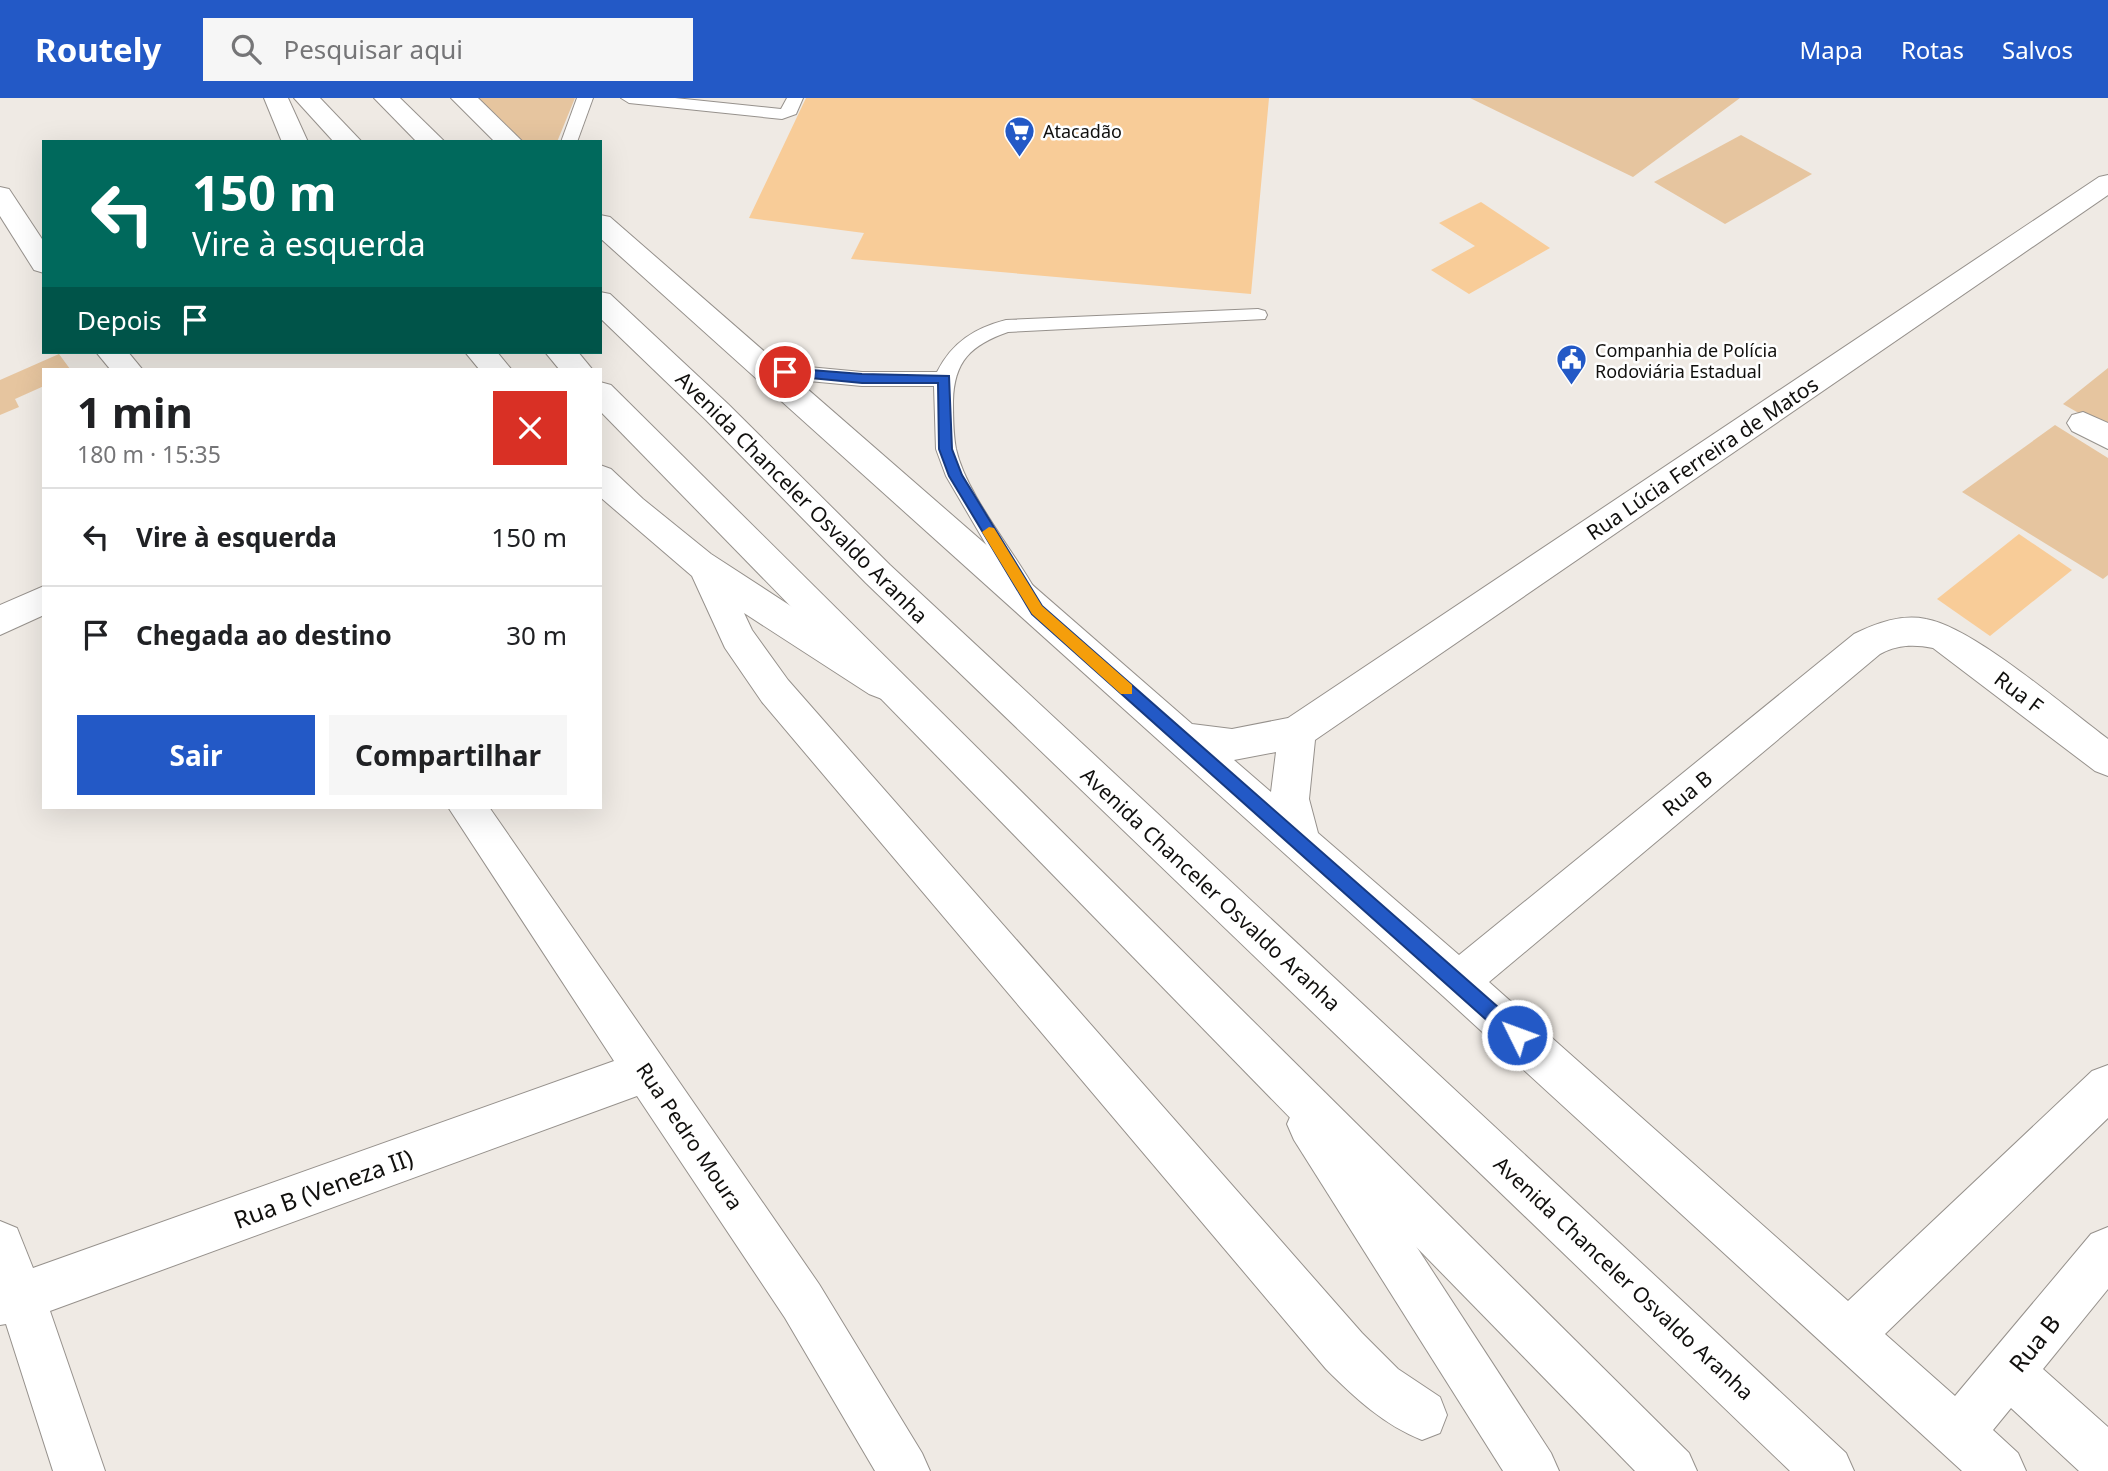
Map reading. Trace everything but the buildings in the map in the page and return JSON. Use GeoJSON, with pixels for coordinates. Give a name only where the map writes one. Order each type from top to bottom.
{"type":"FeatureCollection","features":[{"type":"Feature","properties":{"kind":"street"},"geometry":{"type":"LineString","coordinates":[[276,98],[294,140]]}},
{"type":"Feature","properties":{"kind":"street"},"geometry":{"type":"LineString","coordinates":[[306,98],[347,140]]}},
{"type":"Feature","properties":{"kind":"street"},"geometry":{"type":"LineString","coordinates":[[386,98],[430,140]]}},
{"type":"Feature","properties":{"kind":"street"},"geometry":{"type":"LineString","coordinates":[[463,98],[508,140]]}},
{"type":"Feature","properties":{"kind":"street","name":"Rua Lúcia Ferreira de Matos"},"geometry":{"type":"LineString","coordinates":[[1297,732],[2108,183]]}},
{"type":"Feature","properties":{"kind":"street"},"geometry":{"type":"LineString","coordinates":[[0,195],[42,261]]}},
{"type":"Feature","properties":{"kind":"street"},"geometry":{"type":"LineString","coordinates":[[602,225],[1458,982],[2000,1471]]}},
{"type":"Feature","properties":{"kind":"street","name":"Avenida Chanceler Osvaldo Aranha"},"geometry":{"type":"LineString","coordinates":[[602,303],[717,412],[878,574],[1828,1471]]}},
{"type":"Feature","properties":{"kind":"street"},"geometry":{"type":"LineString","coordinates":[[113,354],[126,368]]}},
{"type":"Feature","properties":{"kind":"street"},"geometry":{"type":"LineString","coordinates":[[482,354],[495,368]]}},
{"type":"Feature","properties":{"kind":"street"},"geometry":{"type":"LineString","coordinates":[[562,354],[577,368]]}},
{"type":"Feature","properties":{"kind":"street"},"geometry":{"type":"LineString","coordinates":[[602,394],[914,705],[1671,1471]]}},
{"type":"Feature","properties":{"kind":"street"},"geometry":{"type":"LineString","coordinates":[[602,479],[638,516],[707,570],[914,705]]}},
{"type":"Feature","properties":{"kind":"street"},"geometry":{"type":"LineString","coordinates":[[707,570],[738,638],[775,691],[1344,1351],[1380,1387],[1422,1415]]}},
{"type":"Feature","properties":{"kind":"street"},"geometry":{"type":"LineString","coordinates":[[0,621],[42,601]]}},
{"type":"Feature","properties":{"kind":"street","name":"Rua F"},"geometry":{"type":"LineString","coordinates":[[1927,631],[1962,649],[2108,760]]}},
{"type":"Feature","properties":{"kind":"street","name":"Rua B"},"geometry":{"type":"LineString","coordinates":[[1458,982],[1867,644],[1884,634],[1927,631]]}},
{"type":"Feature","properties":{"kind":"street"},"geometry":{"type":"LineString","coordinates":[[1181,738],[1232,745],[1297,732],[1290,799],[1301,845]]}},
{"type":"Feature","properties":{"kind":"street","name":"Rua Pedro Moura"},"geometry":{"type":"LineString","coordinates":[[468,809],[802,1301],[904,1471]]}},
{"type":"Feature","properties":{"kind":"street","name":"Rua B (Veneza II)"},"geometry":{"type":"LineString","coordinates":[[11,1299],[646,1071]]}},
{"type":"Feature","properties":{"kind":"street"},"geometry":{"type":"LineString","coordinates":[[1279,1076],[1533,1471]]}},
{"type":"Feature","properties":{"kind":"street"},"geometry":{"type":"LineString","coordinates":[[1850,1333],[2108,1087]]}},
{"type":"Feature","properties":{"kind":"street"},"geometry":{"type":"LineString","coordinates":[[0,1245],[11,1299],[79,1471]]}},
{"type":"Feature","properties":{"kind":"street","name":"Rua B"},"geometry":{"type":"LineString","coordinates":[[1958,1433],[2108,1251]]}},
{"type":"Feature","properties":{"kind":"street"},"geometry":{"type":"LineString","coordinates":[[2009,1373],[2108,1462]]}},
{"type":"Feature","properties":{"kind":"lane"},"geometry":{"type":"LineString","coordinates":[[570,140],[586,98]]}},
{"type":"Feature","properties":{"kind":"lane"},"geometry":{"type":"LineString","coordinates":[[629,98],[782,114],[790,111],[795,98]]}},
{"type":"Feature","properties":{"kind":"lane"},"geometry":{"type":"LineString","coordinates":[[1037,610],[956,476],[946,449],[944,379],[963,348],[982,334],[1006,326],[1258,315]]}},
{"type":"Feature","properties":{"kind":"lane"},"geometry":{"type":"LineString","coordinates":[[766,370],[849,378],[944,379]]}},
{"type":"Feature","properties":{"kind":"shaded area"},"geometry":{"type":"Polygon","coordinates":[[[474,98],[575,98],[558,140],[520,140],[474,98]]]}},
{"type":"Feature","properties":{"kind":"shaded area"},"geometry":{"type":"Polygon","coordinates":[[[1470,98],[1740,98],[1633,177],[1470,98]]]}},
{"type":"Feature","properties":{"kind":"shaded area"},"geometry":{"type":"Polygon","coordinates":[[[1741,135],[1812,174],[1725,224],[1654,182],[1741,135]]]}},
{"type":"Feature","properties":{"kind":"shaded area"},"geometry":{"type":"Polygon","coordinates":[[[59,354],[69,368],[42,368],[42,387],[15,399],[19,407],[0,415],[0,380],[59,354]]]}},
{"type":"Feature","properties":{"kind":"shaded area"},"geometry":{"type":"Polygon","coordinates":[[[2108,368],[2108,430],[2063,404],[2108,368]]]}},
{"type":"Feature","properties":{"kind":"shaded area"},"geometry":{"type":"Polygon","coordinates":[[[2055,425],[2108,458],[2108,575],[2103,579],[1962,492],[2055,425]]]}},
{"type":"Feature","properties":{"kind":"slow traffic"},"geometry":{"type":"LineString","coordinates":[[989,532],[1037,610],[1126,690]]}},
{"type":"Feature","properties":{"kind":"place","name":"Atacadão"},"geometry":{"type":"Point","coordinates":[1020,158]}},
{"type":"Feature","properties":{"kind":"place","name":"Companhia de Polícia Rodoviária Estadual"},"geometry":{"type":"Point","coordinates":[1572,387]}},
{"type":"Feature","properties":{"kind":"route"},"geometry":{"type":"LineString","coordinates":[[785,372],[862,379],[944,379],[946,449],[956,476],[1037,610],[1517,1035]]}}]}
